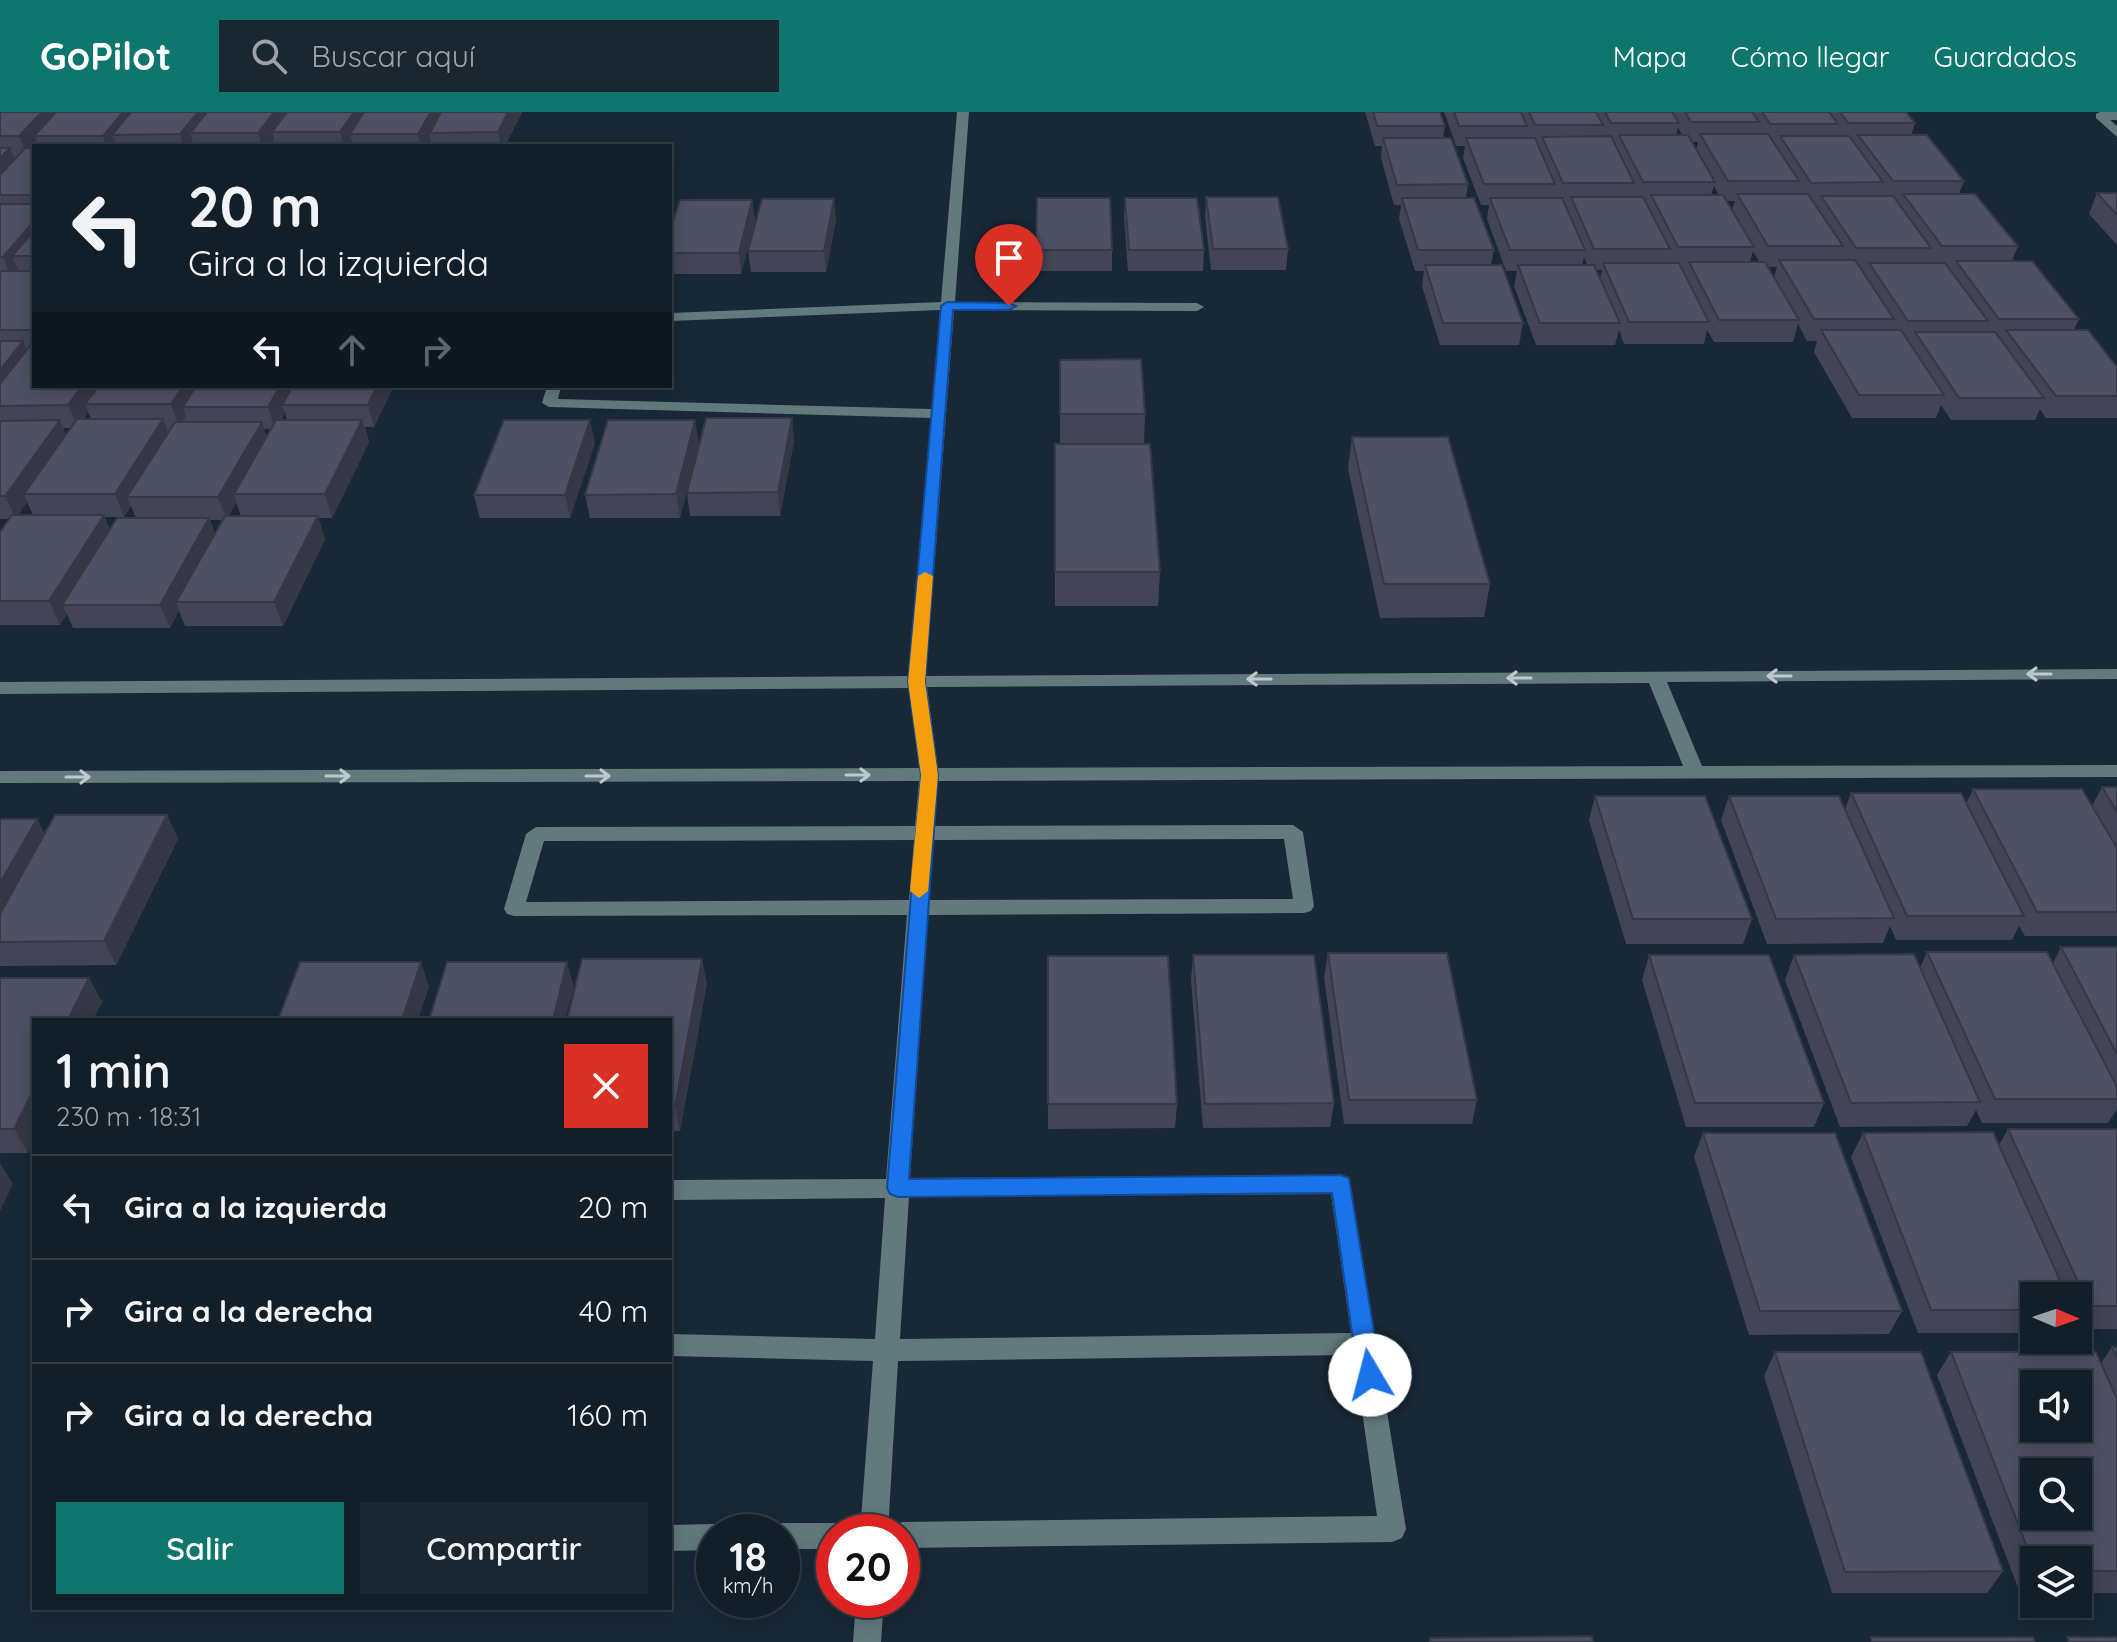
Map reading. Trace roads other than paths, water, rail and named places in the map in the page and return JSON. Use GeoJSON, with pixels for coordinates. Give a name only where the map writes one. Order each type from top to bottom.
{"type":"FeatureCollection","features":[{"type":"Feature","properties":{"kind":"street"},"geometry":{"type":"LineString","coordinates":[[875,1514],[929,775],[917,682],[963,112]]}},
{"type":"Feature","properties":{"kind":"street"},"geometry":{"type":"LineString","coordinates":[[2117,116],[2100,116],[2117,133]]}},
{"type":"Feature","properties":{"kind":"street"},"geometry":{"type":"LineString","coordinates":[[672,317],[947,306],[1197,307]]}},
{"type":"Feature","properties":{"kind":"street"},"geometry":{"type":"LineString","coordinates":[[553,388],[549,403],[938,414]]}},
{"type":"Feature","properties":{"kind":"street"},"geometry":{"type":"LineString","coordinates":[[0,688],[2117,674]]}},
{"type":"Feature","properties":{"kind":"street"},"geometry":{"type":"LineString","coordinates":[[1656,677],[1695,772]]}},
{"type":"Feature","properties":{"kind":"street"},"geometry":{"type":"LineString","coordinates":[[0,777],[2117,771]]}},
{"type":"Feature","properties":{"kind":"street"},"geometry":{"type":"LineString","coordinates":[[1293,832],[1304,906],[918,907],[514,909],[536,834],[1293,832]]}},
{"type":"Feature","properties":{"kind":"street"},"geometry":{"type":"LineString","coordinates":[[672,1190],[1341,1184],[1392,1529],[920,1535]]}},
{"type":"Feature","properties":{"kind":"street"},"geometry":{"type":"LineString","coordinates":[[672,1345],[887,1350],[1365,1344]]}},
{"type":"Feature","properties":{"kind":"street"},"geometry":{"type":"LineString","coordinates":[[672,1538],[696,1537]]}},
{"type":"Feature","properties":{"kind":"street"},"geometry":{"type":"LineString","coordinates":[[867,1642],[869,1618]]}}]}
